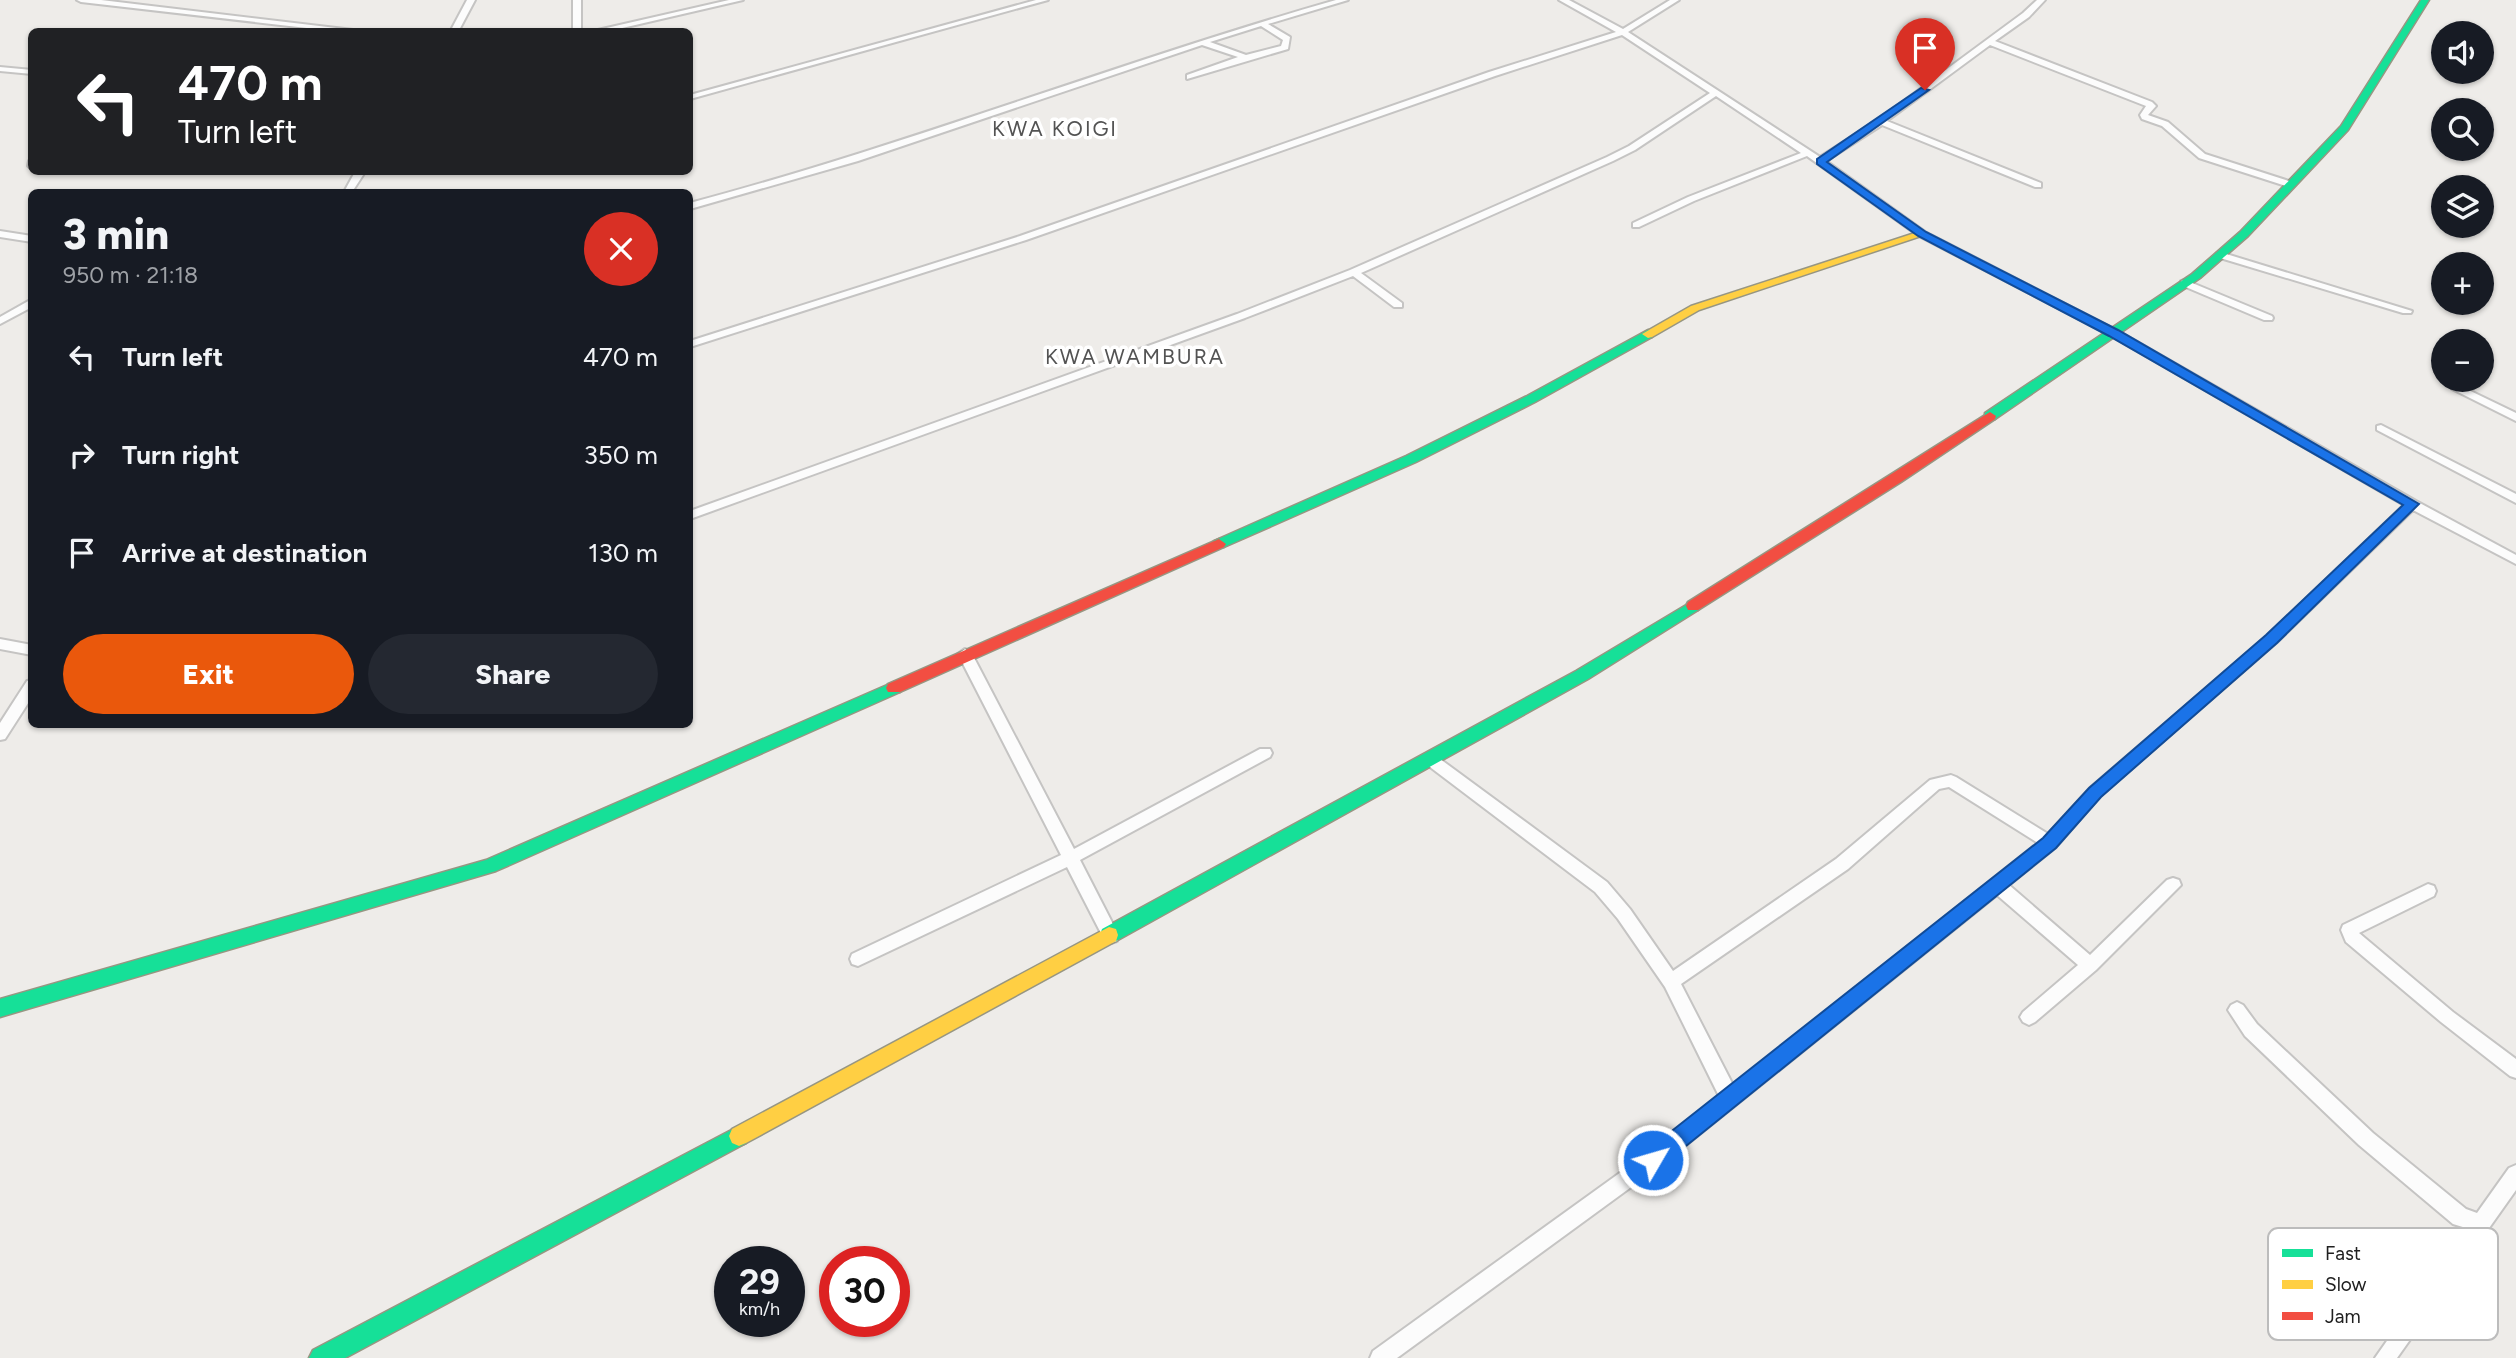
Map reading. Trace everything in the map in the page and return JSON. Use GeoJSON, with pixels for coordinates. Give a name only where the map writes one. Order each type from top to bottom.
{"type":"FeatureCollection","features":[{"type":"Feature","properties":{"kind":"street"},"geometry":{"type":"LineString","coordinates":[[80,0],[331,28]]}},
{"type":"Feature","properties":{"kind":"street"},"geometry":{"type":"LineString","coordinates":[[456,28],[471,0]]}},
{"type":"Feature","properties":{"kind":"street"},"geometry":{"type":"LineString","coordinates":[[577,0],[577,28]]}},
{"type":"Feature","properties":{"kind":"street"},"geometry":{"type":"LineString","coordinates":[[610,28],[739,0]]}},
{"type":"Feature","properties":{"kind":"street"},"geometry":{"type":"LineString","coordinates":[[693,96],[1044,0]]}},
{"type":"Feature","properties":{"kind":"street"},"geometry":{"type":"LineString","coordinates":[[693,205],[767,186],[959,126],[1202,41],[1344,0]]}},
{"type":"Feature","properties":{"kind":"street"},"geometry":{"type":"LineString","coordinates":[[1563,0],[1623,32],[1808,153],[1922,234],[2114,333],[2412,504],[2516,560]]}},
{"type":"Feature","properties":{"kind":"street"},"geometry":{"type":"LineString","coordinates":[[693,343],[1023,238],[1492,74],[1623,32],[1675,0]]}},
{"type":"Feature","properties":{"kind":"street"},"geometry":{"type":"LineString","coordinates":[[1820,162],[1881,122],[1990,42],[2041,0]]}},
{"type":"Feature","properties":{"kind":"street"},"geometry":{"type":"LineString","coordinates":[[2228,0],[2238,2]]}},
{"type":"Feature","properties":{"kind":"street"},"geometry":{"type":"LineString","coordinates":[[321,1358],[1111,936],[1431,760],[1582,675],[1896,479],[2114,333],[2185,283],[2244,234],[2345,128],[2425,0]]}},
{"type":"Feature","properties":{"kind":"street"},"geometry":{"type":"LineString","coordinates":[[1191,77],[1245,57],[1278,50],[1288,42],[1261,23]]}},
{"type":"Feature","properties":{"kind":"street"},"geometry":{"type":"LineString","coordinates":[[1202,41],[1245,57]]}},
{"type":"Feature","properties":{"kind":"street"},"geometry":{"type":"LineString","coordinates":[[1990,42],[2149,104],[2152,106],[2145,117],[2165,124],[2202,156],[2289,184]]}},
{"type":"Feature","properties":{"kind":"street"},"geometry":{"type":"LineString","coordinates":[[0,69],[28,72]]}},
{"type":"Feature","properties":{"kind":"street"},"geometry":{"type":"LineString","coordinates":[[693,514],[1241,316],[1354,272],[1611,159],[1714,93]]}},
{"type":"Feature","properties":{"kind":"street"},"geometry":{"type":"LineString","coordinates":[[1881,122],[2038,185]]}},
{"type":"Feature","properties":{"kind":"street"},"geometry":{"type":"LineString","coordinates":[[1636,225],[1691,199],[1808,153]]}},
{"type":"Feature","properties":{"kind":"street"},"geometry":{"type":"LineString","coordinates":[[0,234],[28,238]]}},
{"type":"Feature","properties":{"kind":"street"},"geometry":{"type":"LineString","coordinates":[[0,1008],[491,866],[965,654],[1096,600],[1411,459],[1531,399],[1695,308],[1922,234]]}},
{"type":"Feature","properties":{"kind":"street"},"geometry":{"type":"LineString","coordinates":[[2220,255],[2407,311]]}},
{"type":"Feature","properties":{"kind":"street"},"geometry":{"type":"LineString","coordinates":[[1354,272],[1398,304]]}},
{"type":"Feature","properties":{"kind":"street"},"geometry":{"type":"LineString","coordinates":[[2185,283],[2268,318]]}},
{"type":"Feature","properties":{"kind":"street"},"geometry":{"type":"LineString","coordinates":[[0,321],[28,304]]}},
{"type":"Feature","properties":{"kind":"street"},"geometry":{"type":"LineString","coordinates":[[2465,392],[2516,418]]}},
{"type":"Feature","properties":{"kind":"street"},"geometry":{"type":"LineString","coordinates":[[2381,428],[2430,451],[2516,499]]}},
{"type":"Feature","properties":{"kind":"street"},"geometry":{"type":"LineString","coordinates":[[1380,1358],[1642,1168],[2050,843],[2095,792],[2272,639],[2412,504]]}},
{"type":"Feature","properties":{"kind":"street"},"geometry":{"type":"LineString","coordinates":[[0,644],[28,649]]}},
{"type":"Feature","properties":{"kind":"street"},"geometry":{"type":"LineString","coordinates":[[965,654],[1111,936]]}},
{"type":"Feature","properties":{"kind":"street"},"geometry":{"type":"LineString","coordinates":[[0,735],[25,702]]}},
{"type":"Feature","properties":{"kind":"street"},"geometry":{"type":"LineString","coordinates":[[858,959],[1072,857],[1265,753]]}},
{"type":"Feature","properties":{"kind":"street"},"geometry":{"type":"LineString","coordinates":[[1431,760],[1601,887],[1624,914],[1671,982],[1730,1099]]}},
{"type":"Feature","properties":{"kind":"street"},"geometry":{"type":"LineString","coordinates":[[1671,982],[1842,864],[1935,784],[1951,781],[2050,843]]}},
{"type":"Feature","properties":{"kind":"street"},"geometry":{"type":"LineString","coordinates":[[1996,884],[2090,965]]}},
{"type":"Feature","properties":{"kind":"street"},"geometry":{"type":"LineString","coordinates":[[2029,1017],[2090,965],[2173,885]]}},
{"type":"Feature","properties":{"kind":"street"},"geometry":{"type":"LineString","coordinates":[[2428,891],[2349,930],[2353,937],[2447,1017],[2516,1070]]}},
{"type":"Feature","properties":{"kind":"street"},"geometry":{"type":"LineString","coordinates":[[2237,1010],[2251,1030],[2366,1139],[2460,1217],[2481,1224]]}},
{"type":"Feature","properties":{"kind":"street"},"geometry":{"type":"LineString","coordinates":[[2478,1228],[2516,1174]]}},
{"type":"Feature","properties":{"kind":"street"},"geometry":{"type":"LineString","coordinates":[[2385,1358],[2398,1340]]}},
{"type":"Feature","properties":{"kind":"traffic: fast"},"geometry":{"type":"LineString","coordinates":[[1990,416],[2196,276],[2244,234],[2345,128],[2425,0]]}},
{"type":"Feature","properties":{"kind":"traffic: fast"},"geometry":{"type":"LineString","coordinates":[[1219,544],[1411,459],[1531,399],[1648,334]]}},
{"type":"Feature","properties":{"kind":"traffic: fast"},"geometry":{"type":"LineString","coordinates":[[1109,935],[1582,675],[1693,606]]}},
{"type":"Feature","properties":{"kind":"traffic: fast"},"geometry":{"type":"LineString","coordinates":[[0,1008],[490,866],[894,688]]}},
{"type":"Feature","properties":{"kind":"traffic: fast"},"geometry":{"type":"LineString","coordinates":[[321,1358],[739,1136]]}},
{"type":"Feature","properties":{"kind":"traffic: slow"},"geometry":{"type":"LineString","coordinates":[[1648,334],[1695,308],[1922,234]]}},
{"type":"Feature","properties":{"kind":"traffic: slow"},"geometry":{"type":"LineString","coordinates":[[739,1136],[1109,935]]}},
{"type":"Feature","properties":{"kind":"traffic: jam"},"geometry":{"type":"LineString","coordinates":[[1693,606],[1896,479],[1990,416]]}},
{"type":"Feature","properties":{"kind":"traffic: jam"},"geometry":{"type":"LineString","coordinates":[[894,688],[1219,544]]}},
{"type":"Feature","properties":{"kind":"district","name":"KWA KOIGI"},"geometry":{"type":"Point","coordinates":[1055,128]}},
{"type":"Feature","properties":{"kind":"district","name":"KWA WAMBURA"},"geometry":{"type":"Point","coordinates":[1135,356]}},
{"type":"Feature","properties":{"kind":"route"},"geometry":{"type":"LineString","coordinates":[[1653,1160],[2050,843],[2095,792],[2272,639],[2412,504],[2114,333],[1922,234],[1820,162],[1925,90]]}}]}
